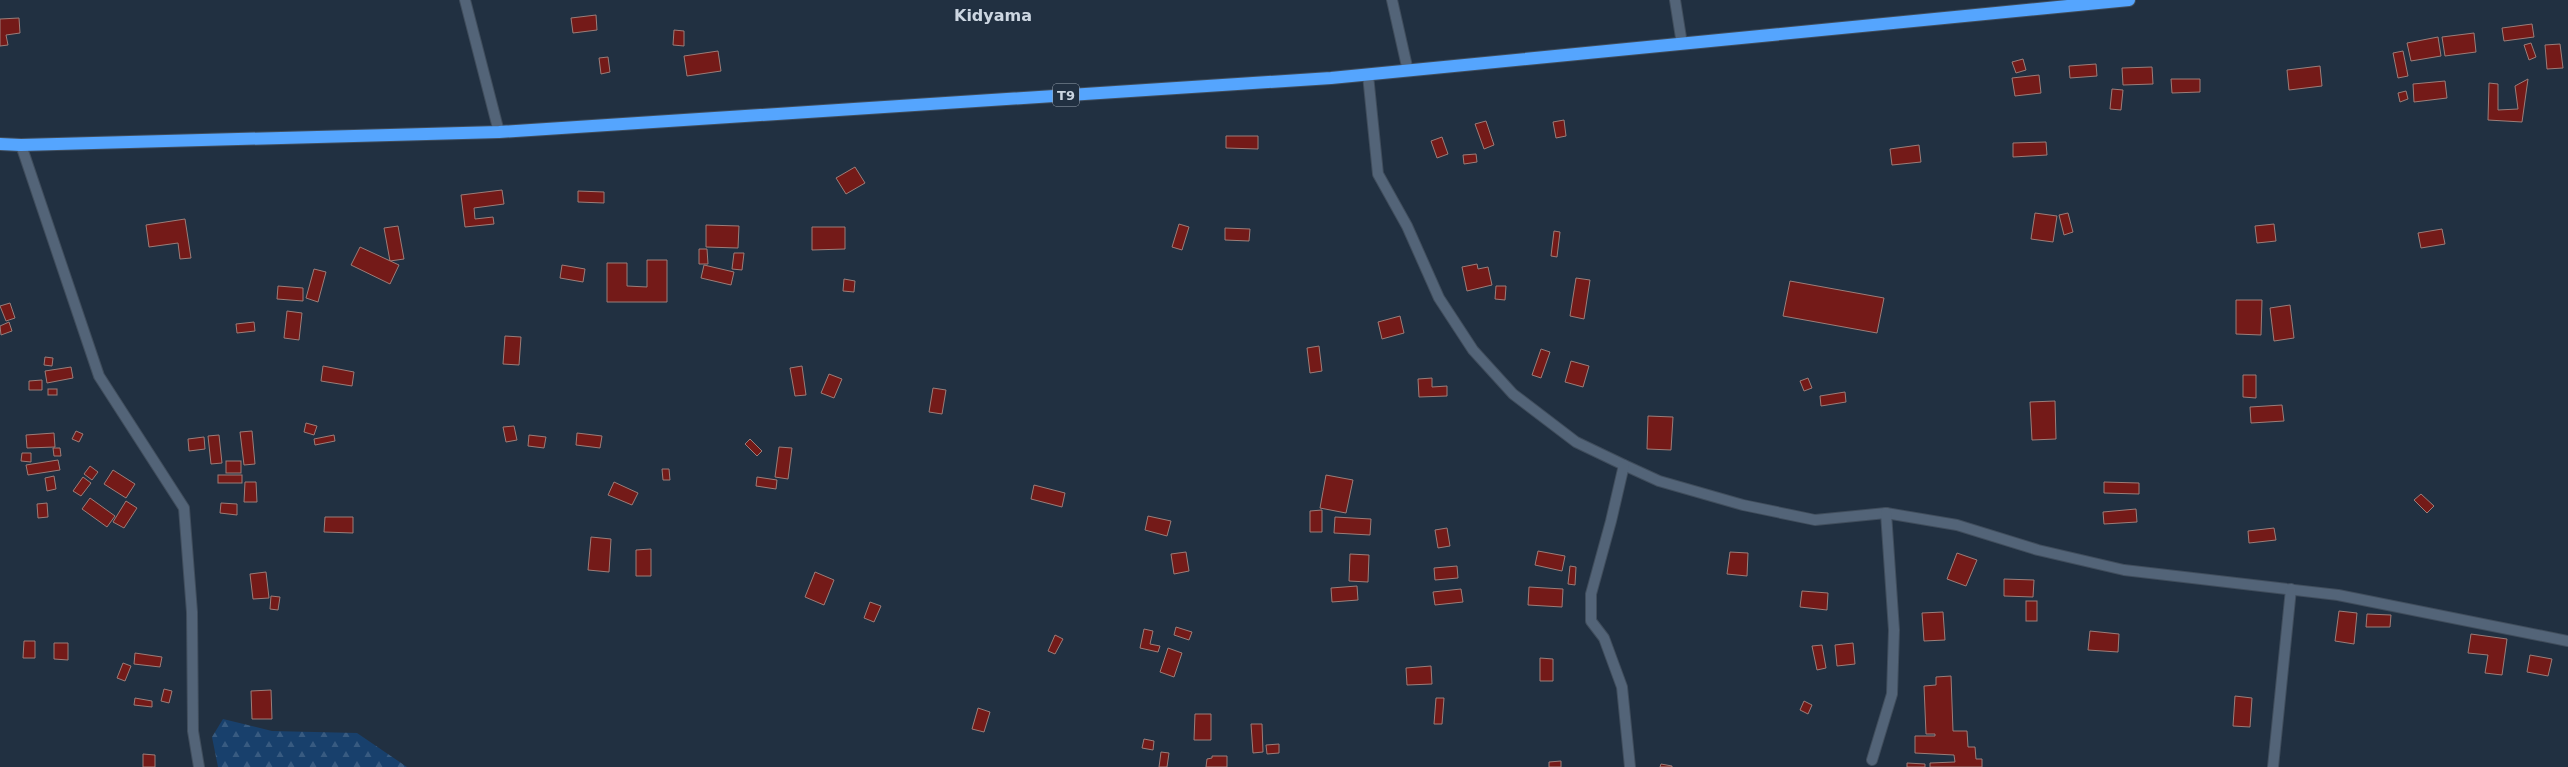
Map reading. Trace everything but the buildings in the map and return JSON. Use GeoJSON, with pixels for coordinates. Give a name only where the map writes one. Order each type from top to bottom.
{"type":"FeatureCollection","features":[{"type":"Feature","properties":{"kind":"highway","name":"T9"},"geometry":{"type":"LineString","coordinates":[[0,144],[21,146],[499,132],[1368,75],[2130,0]]}},
{"type":"Feature","properties":{"kind":"street"},"geometry":{"type":"LineString","coordinates":[[465,0],[499,132]]}},
{"type":"Feature","properties":{"kind":"street"},"geometry":{"type":"LineString","coordinates":[[1392,0],[1408,71]]}},
{"type":"Feature","properties":{"kind":"street"},"geometry":{"type":"LineString","coordinates":[[1675,0],[1682,44]]}},
{"type":"Feature","properties":{"kind":"street"},"geometry":{"type":"LineString","coordinates":[[1368,75],[1378,174],[1407,226],[1439,298],[1473,350],[1519,399],[1576,442],[1624,465],[1659,481],[1690,490],[1743,505],[1816,520],[1886,513],[1957,525],[2038,550],[2124,570],[2338,595],[2568,641]]}},
{"type":"Feature","properties":{"kind":"street"},"geometry":{"type":"LineString","coordinates":[[21,146],[99,376],[184,508],[192,612],[193,731],[199,767]]}},
{"type":"Feature","properties":{"kind":"street"},"geometry":{"type":"LineString","coordinates":[[1624,465],[1611,521],[1591,594],[1591,621],[1604,638],[1622,687],[1630,767]]}},
{"type":"Feature","properties":{"kind":"street"},"geometry":{"type":"LineString","coordinates":[[1872,760],[1892,694],[1894,630],[1886,513]]}},
{"type":"Feature","properties":{"kind":"street"},"geometry":{"type":"LineString","coordinates":[[2273,767],[2291,589]]}},
{"type":"Feature","properties":{"kind":"green space"},"geometry":{"type":"Polygon","coordinates":[[[223,719],[272,731],[357,733],[407,767],[218,767],[212,737],[223,719]]]}},
{"type":"Feature","properties":{"kind":"district","name":"Kidyama"},"geometry":{"type":"Point","coordinates":[993,15]}}]}
